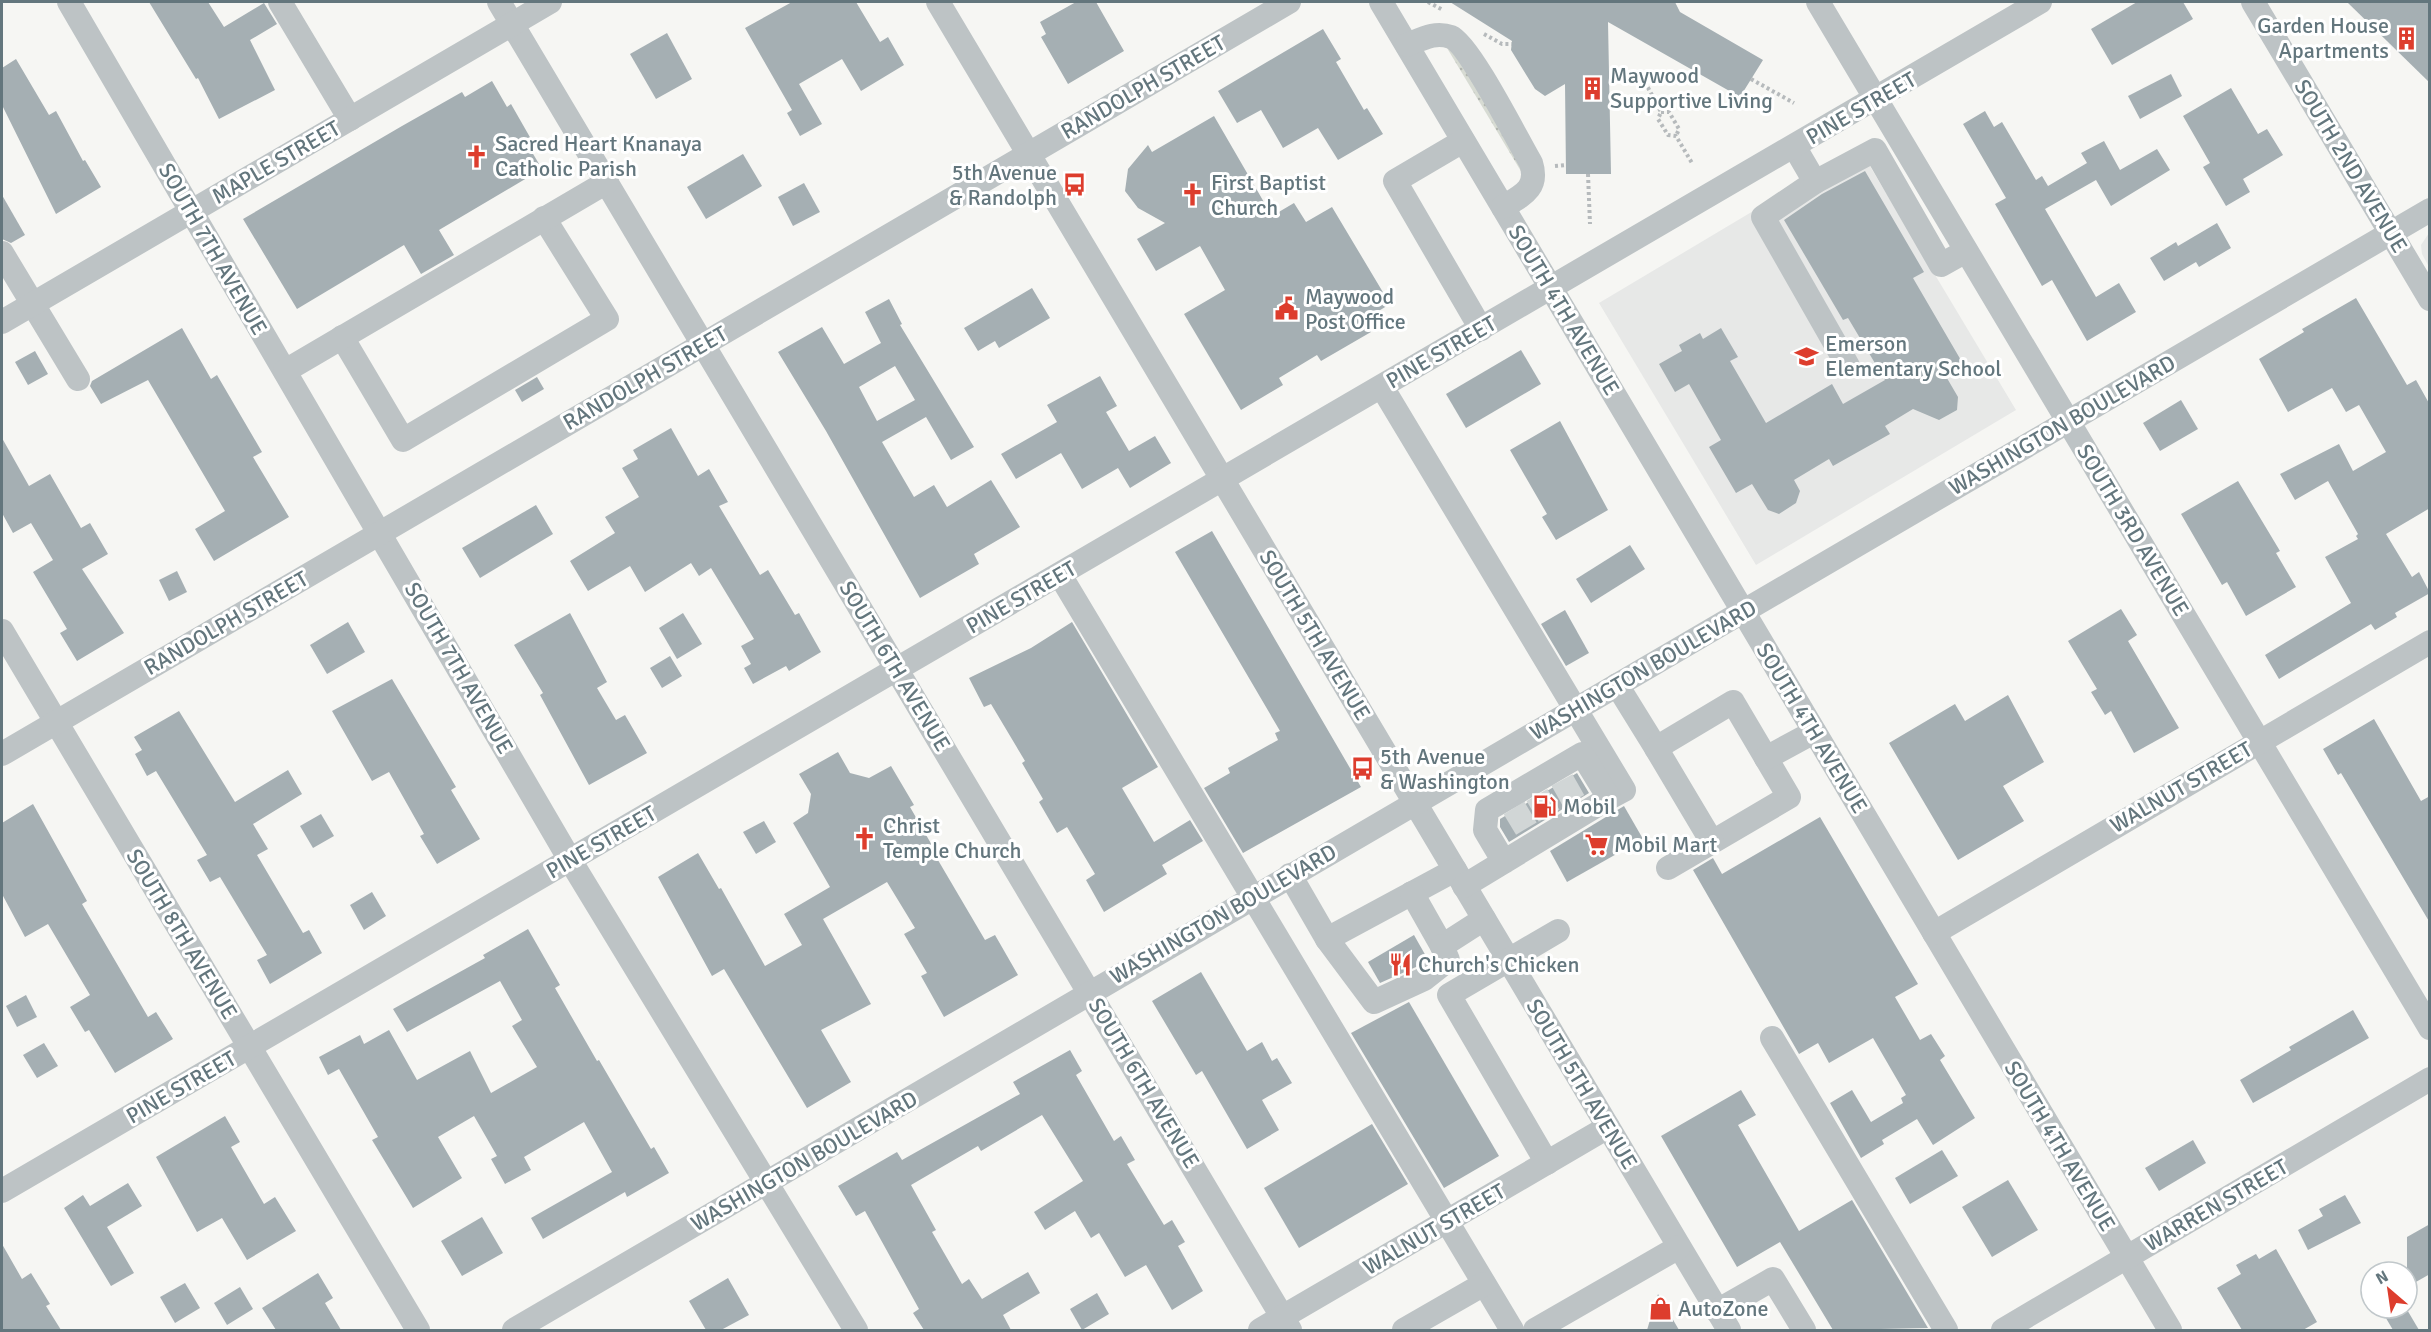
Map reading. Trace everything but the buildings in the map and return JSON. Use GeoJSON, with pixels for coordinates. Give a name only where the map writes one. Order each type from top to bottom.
{"type":"FeatureCollection","features":[{"type":"Feature","properties":{"kind":"street","name":"SOUTH 7TH AVENUE"},"geometry":{"type":"LineString","coordinates":[[69,2],[570,860],[856,1330]]}},
{"type":"Feature","properties":{"kind":"street"},"geometry":{"type":"LineString","coordinates":[[280,2],[350,119]]}},
{"type":"Feature","properties":{"kind":"street","name":"SOUTH 6TH AVENUE"},"geometry":{"type":"LineString","coordinates":[[499,2],[1286,1324]]}},
{"type":"Feature","properties":{"kind":"street","name":"MAPLE STREET"},"geometry":{"type":"LineString","coordinates":[[2,322],[550,2]]}},
{"type":"Feature","properties":{"kind":"street","name":"SOUTH 5TH AVENUE"},"geometry":{"type":"LineString","coordinates":[[938,2],[1723,1321]]}},
{"type":"Feature","properties":{"kind":"street","name":"RANDOLPH STREET"},"geometry":{"type":"LineString","coordinates":[[2,754],[1289,2]]}},
{"type":"Feature","properties":{"kind":"street","name":"SOUTH 4TH AVENUE"},"geometry":{"type":"LineString","coordinates":[[1381,2],[2170,1330]]}},
{"type":"Feature","properties":{"kind":"street","name":"SOUTH 3RD AVENUE"},"geometry":{"type":"LineString","coordinates":[[1818,2],[2430,1028]]}},
{"type":"Feature","properties":{"kind":"street","name":"PINE STREET"},"geometry":{"type":"LineString","coordinates":[[2,1191],[2040,2]]}},
{"type":"Feature","properties":{"kind":"street","name":"SOUTH 2ND AVENUE"},"geometry":{"type":"LineString","coordinates":[[2253,2],[2430,299]]}},
{"type":"Feature","properties":{"kind":"street"},"geometry":{"type":"LineString","coordinates":[[1407,45],[1439,34],[1454,38],[1472,60],[1531,163],[1534,174],[1533,185],[1529,190],[1503,207]]}},
{"type":"Feature","properties":{"kind":"street"},"geometry":{"type":"LineString","coordinates":[[1463,141],[1395,181],[1481,329]]}},
{"type":"Feature","properties":{"kind":"street"},"geometry":{"type":"LineString","coordinates":[[1794,146],[1815,182]]}},
{"type":"Feature","properties":{"kind":"street"},"geometry":{"type":"LineString","coordinates":[[1848,366],[1763,217],[1815,182],[1875,150],[1941,265],[1966,251]]}},
{"type":"Feature","properties":{"kind":"street"},"geometry":{"type":"LineString","coordinates":[[285,371],[607,182]]}},
{"type":"Feature","properties":{"kind":"street","name":"WASHINGTON BOULEVARD"},"geometry":{"type":"LineString","coordinates":[[514,1330],[2430,210]]}},
{"type":"Feature","properties":{"kind":"street"},"geometry":{"type":"LineString","coordinates":[[342,338],[403,440],[607,319],[544,218]]}},
{"type":"Feature","properties":{"kind":"street"},"geometry":{"type":"LineString","coordinates":[[2,253],[78,380]]}},
{"type":"Feature","properties":{"kind":"street"},"geometry":{"type":"LineString","coordinates":[[1327,939],[1412,893],[1504,862],[1532,838],[1554,824],[1579,810],[1609,798],[1575,709],[1382,387]]}},
{"type":"Feature","properties":{"kind":"street"},"geometry":{"type":"LineString","coordinates":[[1060,574],[1512,1330]]}},
{"type":"Feature","properties":{"kind":"street","name":"SOUTH 8TH AVENUE"},"geometry":{"type":"LineString","coordinates":[[2,631],[418,1330]]}},
{"type":"Feature","properties":{"kind":"street","name":"WALNUT STREET"},"geometry":{"type":"LineString","coordinates":[[1934,933],[2430,642]]}},
{"type":"Feature","properties":{"kind":"street"},"geometry":{"type":"LineString","coordinates":[[1617,685],[1712,842]]}},
{"type":"Feature","properties":{"kind":"street"},"geometry":{"type":"LineString","coordinates":[[1656,748],[1733,702],[1789,797],[1668,868]]}},
{"type":"Feature","properties":{"kind":"street"},"geometry":{"type":"LineString","coordinates":[[1766,758],[1814,732]]}},
{"type":"Feature","properties":{"kind":"street"},"geometry":{"type":"LineString","coordinates":[[1504,862],[1485,830],[1487,810],[1511,803],[1559,775],[1588,747]]}},
{"type":"Feature","properties":{"kind":"street"},"geometry":{"type":"LineString","coordinates":[[1290,875],[1327,939],[1374,1002],[1424,979],[1448,960],[1412,893]]}},
{"type":"Feature","properties":{"kind":"street"},"geometry":{"type":"LineString","coordinates":[[1442,946],[1484,919]]}},
{"type":"Feature","properties":{"kind":"street"},"geometry":{"type":"LineString","coordinates":[[1547,1163],[1449,995],[1558,931]]}},
{"type":"Feature","properties":{"kind":"street"},"geometry":{"type":"LineString","coordinates":[[1772,1038],[1946,1330]]}},
{"type":"Feature","properties":{"kind":"street","name":"WARREN STREET"},"geometry":{"type":"LineString","coordinates":[[2003,1330],[2430,1079]]}},
{"type":"Feature","properties":{"kind":"street","name":"WALNUT STREET"},"geometry":{"type":"LineString","coordinates":[[1260,1330],[1286,1324],[1447,1221],[1608,1127]]}},
{"type":"Feature","properties":{"kind":"street"},"geometry":{"type":"LineString","coordinates":[[1535,1330],[1679,1247]]}},
{"type":"Feature","properties":{"kind":"street"},"geometry":{"type":"LineString","coordinates":[[1723,1321],[1773,1279],[1803,1330]]}},
{"type":"Feature","properties":{"kind":"street"},"geometry":{"type":"LineString","coordinates":[[1404,1330],[1484,1284]]}},
{"type":"Feature","properties":{"kind":"path"},"geometry":{"type":"LineString","coordinates":[[1751,79],[1794,103]]}},
{"type":"Feature","properties":{"kind":"path"},"geometry":{"type":"LineString","coordinates":[[1645,82],[1662,112]]}},
{"type":"Feature","properties":{"kind":"path"},"geometry":{"type":"LineString","coordinates":[[1662,112],[1658,118],[1668,135],[1676,136]]}},
{"type":"Feature","properties":{"kind":"path"},"geometry":{"type":"LineString","coordinates":[[1662,112],[1669,112],[1679,129],[1676,136]]}},
{"type":"Feature","properties":{"kind":"path"},"geometry":{"type":"LineString","coordinates":[[1676,136],[1692,163]]}},
{"type":"Feature","properties":{"kind":"path"},"geometry":{"type":"LineString","coordinates":[[1588,174],[1590,224]]}},
{"type":"Feature","properties":{"kind":"shaded area"},"geometry":{"type":"Polygon","coordinates":[[[1444,43],[1449,43],[1525,166],[1525,178],[1444,43]]]}},
{"type":"Feature","properties":{"kind":"shaded area","name":"Emerson Elementary School"},"geometry":{"type":"Polygon","coordinates":[[[1859,148],[2016,410],[1756,565],[1599,303],[1859,148]]]}},
{"type":"Feature","properties":{"kind":"shaded area"},"geometry":{"type":"Polygon","coordinates":[[[2429,233],[2429,267],[2422,254],[2421,245],[2429,233]]]}},
{"type":"Feature","properties":{"kind":"tunnel"},"geometry":{"type":"LineString","coordinates":[[1562,780],[1576,805]]}},
{"type":"Feature","properties":{"kind":"tunnel"},"geometry":{"type":"LineString","coordinates":[[1537,795],[1551,819]]}},
{"type":"Feature","properties":{"kind":"tunnel"},"geometry":{"type":"LineString","coordinates":[[1514,808],[1529,833]]}},
{"type":"Feature","properties":{"kind":"place","name":"Garden House Apartments"},"geometry":{"type":"Point","coordinates":[2407,38]}},
{"type":"Feature","properties":{"kind":"place","name":"Maywood Supportive Living"},"geometry":{"type":"Point","coordinates":[1592,88]}},
{"type":"Feature","properties":{"kind":"place","name":"Sacred Heart Knanaya Catholic Parish"},"geometry":{"type":"Point","coordinates":[477,156]}},
{"type":"Feature","properties":{"kind":"place","name":"5th Avenue & Randolph"},"geometry":{"type":"Point","coordinates":[1075,185]}},
{"type":"Feature","properties":{"kind":"place","name":"First Baptist Church"},"geometry":{"type":"Point","coordinates":[1193,195]}},
{"type":"Feature","properties":{"kind":"place","name":"Maywood Post Office"},"geometry":{"type":"Point","coordinates":[1287,309]}},
{"type":"Feature","properties":{"kind":"place","name":"Emerson Elementary School"},"geometry":{"type":"Point","coordinates":[1807,356]}},
{"type":"Feature","properties":{"kind":"place","name":"5th Avenue & Washington"},"geometry":{"type":"Point","coordinates":[1362,769]}},
{"type":"Feature","properties":{"kind":"place","name":"Mobil"},"geometry":{"type":"Point","coordinates":[1545,806]}},
{"type":"Feature","properties":{"kind":"place","name":"Christ Temple Church"},"geometry":{"type":"Point","coordinates":[865,838]}},
{"type":"Feature","properties":{"kind":"place","name":"Mobil Mart"},"geometry":{"type":"Point","coordinates":[1596,844]}},
{"type":"Feature","properties":{"kind":"place","name":"Church's Chicken"},"geometry":{"type":"Point","coordinates":[1400,964]}},
{"type":"Feature","properties":{"kind":"place","name":"AutoZone"},"geometry":{"type":"Point","coordinates":[1660,1308]}}]}
